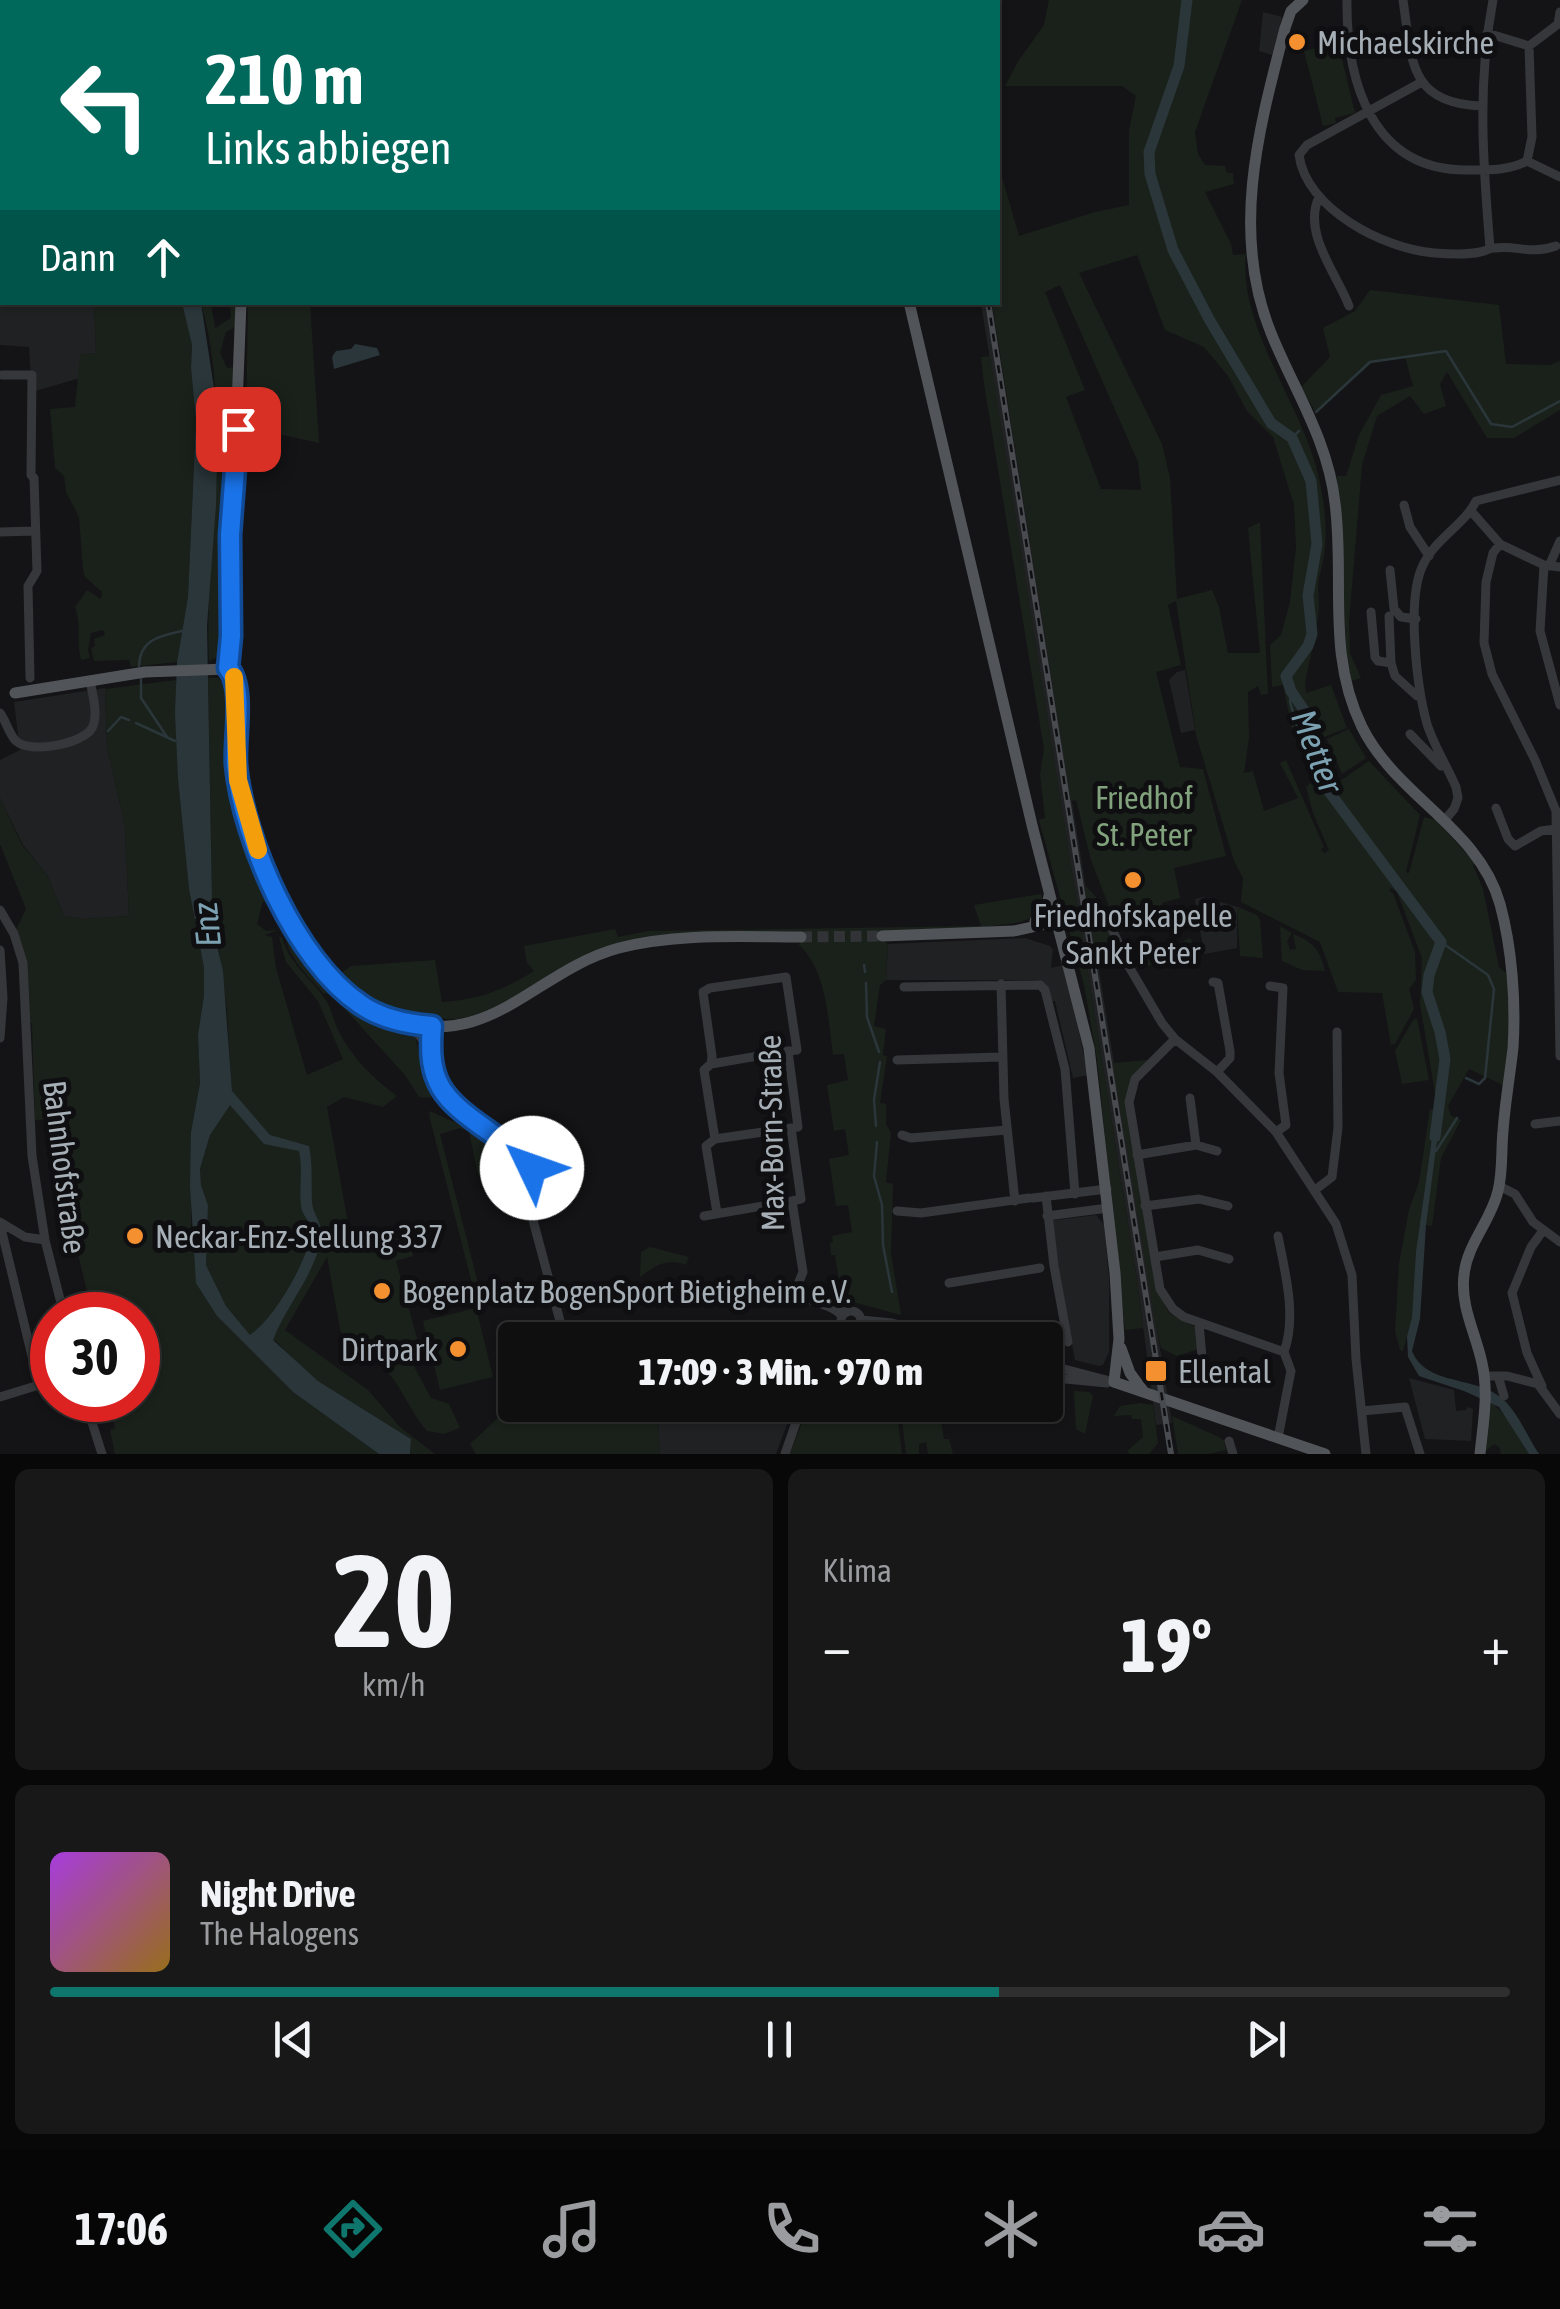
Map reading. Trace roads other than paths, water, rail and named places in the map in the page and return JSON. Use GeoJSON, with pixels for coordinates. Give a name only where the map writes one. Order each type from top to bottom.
{"type":"FeatureCollection","features":[{"type":"Feature","properties":{"kind":"main road"},"geometry":{"type":"LineString","coordinates":[[1299,1],[1282,38],[1264,112],[1251,191],[1253,264],[1272,335],[1311,414],[1330,472],[1338,532],[1339,650],[1353,708],[1384,762],[1483,865],[1504,924],[1513,1027],[1498,1190],[1471,1248],[1463,1276],[1465,1307],[1491,1376],[1480,1454]]}},
{"type":"Feature","properties":{"kind":"main road"},"geometry":{"type":"LineString","coordinates":[[241,305],[225,668],[236,687],[236,761],[252,836],[282,902],[312,954],[338,986],[368,1010],[410,1024],[450,1026],[501,1012],[574,967],[616,949],[668,939],[801,936]]}},
{"type":"Feature","properties":{"kind":"main road"},"geometry":{"type":"LineString","coordinates":[[910,305],[1090,1048],[1118,1339],[1114,1382],[1326,1454]]}},
{"type":"Feature","properties":{"kind":"main road"},"geometry":{"type":"LineString","coordinates":[[14,693],[106,677],[225,668]]}},
{"type":"Feature","properties":{"kind":"main road"},"geometry":{"type":"LineString","coordinates":[[1036,924],[1046,909],[1050,892]]}},
{"type":"Feature","properties":{"kind":"main road"},"geometry":{"type":"LineString","coordinates":[[882,936],[1004,931],[1058,918]]}},
{"type":"Feature","properties":{"kind":"main road"},"geometry":{"type":"LineString","coordinates":[[1036,924],[1065,943]]}},
{"type":"Feature","properties":{"kind":"main road"},"geometry":{"type":"LineString","coordinates":[[1118,1339],[1130,1372],[1144,1392]]}},
{"type":"Feature","properties":{"kind":"street"},"geometry":{"type":"LineString","coordinates":[[1348,0],[1351,52],[1368,110],[1381,134],[1408,156],[1443,170],[1504,170],[1527,161],[1560,176]]}},
{"type":"Feature","properties":{"kind":"street"},"geometry":{"type":"LineString","coordinates":[[1402,0],[1420,83],[1432,95],[1454,105],[1481,106]]}},
{"type":"Feature","properties":{"kind":"street"},"geometry":{"type":"LineString","coordinates":[[1490,248],[1482,170],[1481,106],[1494,0]]}},
{"type":"Feature","properties":{"kind":"street"},"geometry":{"type":"LineString","coordinates":[[1530,46],[1559,24],[1560,12]]}},
{"type":"Feature","properties":{"kind":"street"},"geometry":{"type":"LineString","coordinates":[[1487,34],[1530,46]]}},
{"type":"Feature","properties":{"kind":"street"},"geometry":{"type":"LineString","coordinates":[[1527,161],[1532,137],[1530,46]]}},
{"type":"Feature","properties":{"kind":"street"},"geometry":{"type":"LineString","coordinates":[[1420,83],[1368,110],[1299,154],[1301,167],[1319,198],[1351,221],[1395,244],[1432,253],[1480,252],[1490,248],[1526,252],[1556,246]]}},
{"type":"Feature","properties":{"kind":"street"},"geometry":{"type":"LineString","coordinates":[[1319,198],[1314,215],[1318,234],[1349,306]]}},
{"type":"Feature","properties":{"kind":"street"},"geometry":{"type":"LineString","coordinates":[[2,374],[32,376],[30,476],[34,478],[37,572],[28,586],[30,678]]}},
{"type":"Feature","properties":{"kind":"street"},"geometry":{"type":"LineString","coordinates":[[1444,821],[1458,798],[1428,728],[1420,695],[1417,586],[1428,556],[1472,510],[1476,500],[1560,480]]}},
{"type":"Feature","properties":{"kind":"street"},"geometry":{"type":"LineString","coordinates":[[1404,504],[1410,527],[1428,556]]}},
{"type":"Feature","properties":{"kind":"street"},"geometry":{"type":"LineString","coordinates":[[1472,510],[1500,544],[1551,566]]}},
{"type":"Feature","properties":{"kind":"street"},"geometry":{"type":"LineString","coordinates":[[0,532],[35,531]]}},
{"type":"Feature","properties":{"kind":"street"},"geometry":{"type":"LineString","coordinates":[[1560,542],[1551,566],[1540,631],[1560,704]]}},
{"type":"Feature","properties":{"kind":"street"},"geometry":{"type":"LineString","coordinates":[[1500,544],[1493,553],[1486,582],[1484,643],[1492,674],[1558,810],[1560,1056]]}},
{"type":"Feature","properties":{"kind":"street"},"geometry":{"type":"LineString","coordinates":[[1390,570],[1394,609],[1401,617],[1416,619]]}},
{"type":"Feature","properties":{"kind":"street"},"geometry":{"type":"LineString","coordinates":[[1371,612],[1375,657],[1390,663]]}},
{"type":"Feature","properties":{"kind":"street"},"geometry":{"type":"LineString","coordinates":[[1389,616],[1390,663],[1395,676],[1420,695]]}},
{"type":"Feature","properties":{"kind":"street"},"geometry":{"type":"LineString","coordinates":[[0,713],[16,740],[27,747],[62,744],[82,737],[94,724],[90,680]]}},
{"type":"Feature","properties":{"kind":"street"},"geometry":{"type":"LineString","coordinates":[[1410,734],[1441,766],[1445,764]]}},
{"type":"Feature","properties":{"kind":"street"},"geometry":{"type":"LineString","coordinates":[[1496,808],[1511,844],[1519,846],[1541,831],[1556,829]]}},
{"type":"Feature","properties":{"kind":"street","name":"Bahnhofstraße"},"geometry":{"type":"LineString","coordinates":[[0,910],[14,934],[22,964],[28,1122],[45,1240],[58,1292]]}},
{"type":"Feature","properties":{"kind":"street"},"geometry":{"type":"LineString","coordinates":[[1113,931],[1140,986],[1176,1038],[1217,1072],[1276,1132],[1336,1224],[1351,1270],[1366,1454]]}},
{"type":"Feature","properties":{"kind":"street"},"geometry":{"type":"LineString","coordinates":[[0,950],[0,1038]]}},
{"type":"Feature","properties":{"kind":"street","name":"Max-Born-Straße"},"geometry":{"type":"LineString","coordinates":[[710,1064],[705,990],[786,976],[798,1050],[788,1052],[798,1126],[791,1128],[802,1199],[792,1201],[803,1272],[798,1292],[842,1305],[844,1314],[856,1312],[860,1322]]}},
{"type":"Feature","properties":{"kind":"street"},"geometry":{"type":"LineString","coordinates":[[1213,982],[1218,983],[1230,1051],[1230,1058],[1217,1072]]}},
{"type":"Feature","properties":{"kind":"street"},"geometry":{"type":"LineString","coordinates":[[1000,984],[1002,1058],[1015,1201]]}},
{"type":"Feature","properties":{"kind":"street"},"geometry":{"type":"LineString","coordinates":[[904,986],[1036,984],[1045,990],[1065,1068],[1072,1213]]}},
{"type":"Feature","properties":{"kind":"street"},"geometry":{"type":"LineString","coordinates":[[1270,986],[1283,988],[1279,1073],[1286,1125],[1276,1132]]}},
{"type":"Feature","properties":{"kind":"street"},"geometry":{"type":"LineString","coordinates":[[410,1024],[430,1050]]}},
{"type":"Feature","properties":{"kind":"street"},"geometry":{"type":"LineString","coordinates":[[432,1026],[432,1071],[442,1092],[507,1144],[516,1156],[526,1158],[531,1165],[530,1174],[522,1179],[513,1178],[508,1170],[516,1156]]}},
{"type":"Feature","properties":{"kind":"street"},"geometry":{"type":"LineString","coordinates":[[430,1050],[438,1035],[450,1026]]}},
{"type":"Feature","properties":{"kind":"street"},"geometry":{"type":"LineString","coordinates":[[1316,1190],[1332,1177],[1338,1128],[1337,1032]]}},
{"type":"Feature","properties":{"kind":"street"},"geometry":{"type":"LineString","coordinates":[[1176,1038],[1141,1072],[1130,1090],[1130,1115],[1160,1289],[1174,1310],[1198,1324],[1284,1352]]}},
{"type":"Feature","properties":{"kind":"street"},"geometry":{"type":"LineString","coordinates":[[715,1140],[704,1070],[710,1064],[788,1052]]}},
{"type":"Feature","properties":{"kind":"street"},"geometry":{"type":"LineString","coordinates":[[897,1060],[1002,1058]]}},
{"type":"Feature","properties":{"kind":"street"},"geometry":{"type":"LineString","coordinates":[[1190,1098],[1196,1145]]}},
{"type":"Feature","properties":{"kind":"street"},"geometry":{"type":"LineString","coordinates":[[1535,1124],[1560,1121]]}},
{"type":"Feature","properties":{"kind":"street"},"geometry":{"type":"LineString","coordinates":[[717,1214],[706,1146],[715,1140],[791,1128]]}},
{"type":"Feature","properties":{"kind":"street"},"geometry":{"type":"LineString","coordinates":[[902,1135],[911,1138],[1007,1130]]}},
{"type":"Feature","properties":{"kind":"street"},"geometry":{"type":"LineString","coordinates":[[1137,1155],[1196,1145],[1217,1151]]}},
{"type":"Feature","properties":{"kind":"street"},"geometry":{"type":"LineString","coordinates":[[522,1179],[560,1322]]}},
{"type":"Feature","properties":{"kind":"street"},"geometry":{"type":"LineString","coordinates":[[897,1210],[921,1213],[1106,1189]]}},
{"type":"Feature","properties":{"kind":"street"},"geometry":{"type":"LineString","coordinates":[[1498,1190],[1523,1208],[1542,1232],[1560,1242]]}},
{"type":"Feature","properties":{"kind":"street"},"geometry":{"type":"LineString","coordinates":[[1046,1196],[1046,1267],[1068,1342]]}},
{"type":"Feature","properties":{"kind":"street"},"geometry":{"type":"LineString","coordinates":[[1145,1206],[1199,1199],[1228,1206]]}},
{"type":"Feature","properties":{"kind":"street"},"geometry":{"type":"LineString","coordinates":[[704,1216],[792,1201]]}},
{"type":"Feature","properties":{"kind":"street"},"geometry":{"type":"LineString","coordinates":[[1047,1216],[1108,1208]]}},
{"type":"Feature","properties":{"kind":"street"},"geometry":{"type":"LineString","coordinates":[[0,1223],[25,1237],[45,1240]]}},
{"type":"Feature","properties":{"kind":"street"},"geometry":{"type":"LineString","coordinates":[[0,1223],[39,1385],[0,1397]]}},
{"type":"Feature","properties":{"kind":"street"},"geometry":{"type":"LineString","coordinates":[[1542,1232],[1531,1247],[1512,1293],[1526,1353],[1560,1414]]}},
{"type":"Feature","properties":{"kind":"street"},"geometry":{"type":"LineString","coordinates":[[1278,1236],[1288,1299],[1288,1342],[1284,1352],[1291,1371],[1278,1438]]}},
{"type":"Feature","properties":{"kind":"street"},"geometry":{"type":"LineString","coordinates":[[1155,1257],[1198,1250],[1229,1259]]}},
{"type":"Feature","properties":{"kind":"street"},"geometry":{"type":"LineString","coordinates":[[949,1283],[1046,1267]]}},
{"type":"Feature","properties":{"kind":"street"},"geometry":{"type":"LineString","coordinates":[[843,1322],[844,1314]]}},
{"type":"Feature","properties":{"kind":"street"},"geometry":{"type":"LineString","coordinates":[[1198,1324],[1203,1368]]}},
{"type":"Feature","properties":{"kind":"street"},"geometry":{"type":"LineString","coordinates":[[1063,1369],[1114,1382]]}},
{"type":"Feature","properties":{"kind":"street"},"geometry":{"type":"LineString","coordinates":[[1491,1376],[1507,1376],[1542,1386]]}},
{"type":"Feature","properties":{"kind":"street"},"geometry":{"type":"LineString","coordinates":[[1491,1376],[1504,1396]]}},
{"type":"Feature","properties":{"kind":"street"},"geometry":{"type":"LineString","coordinates":[[1063,1379],[1095,1384],[1114,1382]]}},
{"type":"Feature","properties":{"kind":"street"},"geometry":{"type":"LineString","coordinates":[[1362,1411],[1405,1407],[1420,1454]]}},
{"type":"Feature","properties":{"kind":"street"},"geometry":{"type":"LineString","coordinates":[[93,1422],[102,1454]]}},
{"type":"Feature","properties":{"kind":"street"},"geometry":{"type":"LineString","coordinates":[[785,1454],[796,1422]]}},
{"type":"Feature","properties":{"kind":"street"},"geometry":{"type":"LineString","coordinates":[[1230,1441],[1233,1454]]}},
{"type":"Feature","properties":{"kind":"water","name":"Enz"},"geometry":{"type":"Polygon","coordinates":[[[182,305],[201,305],[218,414],[207,626],[212,899],[214,933],[223,971],[232,1091],[270,1135],[309,1146],[312,1202],[322,1233],[312,1266],[273,1340],[318,1381],[411,1439],[410,1454],[379,1454],[293,1392],[217,1316],[196,1283],[191,1132],[200,1083],[198,1035],[204,968],[189,889],[175,713],[177,662],[188,597],[196,421],[192,345],[182,305]],[[230,1105],[210,1135],[200,1169],[208,1205],[206,1265],[226,1306],[250,1335],[288,1290],[311,1235],[301,1206],[299,1151],[264,1144],[230,1105]]]}},
{"type":"Feature","properties":{"kind":"water"},"geometry":{"type":"Polygon","coordinates":[[[355,344],[377,348],[380,355],[334,369],[332,357],[336,351],[351,349],[355,344]]]}},
{"type":"Feature","properties":{"kind":"water"},"geometry":{"type":"Polygon","coordinates":[[[1434,1124],[1439,1125],[1426,1225],[1420,1319],[1412,1351],[1428,1370],[1499,1396],[1516,1415],[1539,1454],[1529,1454],[1499,1407],[1419,1376],[1408,1357],[1416,1252],[1434,1124]]]}},
{"type":"Feature","properties":{"kind":"waterway","name":"Metter"},"geometry":{"type":"LineString","coordinates":[[1187,0],[1179,66],[1149,152],[1150,174],[1173,250],[1209,319],[1271,423],[1292,438],[1311,481],[1317,544],[1308,595],[1312,634],[1286,676],[1308,716],[1327,789],[1441,942],[1427,992],[1445,1059],[1435,1137]]}},
{"type":"Feature","properties":{"kind":"waterway"},"geometry":{"type":"LineString","coordinates":[[1316,412],[1370,362],[1446,351],[1491,424],[1512,427],[1560,401]]}},
{"type":"Feature","properties":{"kind":"waterway"},"geometry":{"type":"LineString","coordinates":[[1292,438],[1299,431]]}},
{"type":"Feature","properties":{"kind":"waterway"},"geometry":{"type":"LineString","coordinates":[[139,666],[147,644],[182,631]]}},
{"type":"Feature","properties":{"kind":"waterway"},"geometry":{"type":"LineString","coordinates":[[141,679],[141,698],[167,737]]}},
{"type":"Feature","properties":{"kind":"waterway"},"geometry":{"type":"LineString","coordinates":[[1291,691],[1290,702],[1299,733]]}},
{"type":"Feature","properties":{"kind":"waterway"},"geometry":{"type":"LineString","coordinates":[[108,731],[121,717],[129,720]]}},
{"type":"Feature","properties":{"kind":"waterway"},"geometry":{"type":"LineString","coordinates":[[136,723],[175,741]]}},
{"type":"Feature","properties":{"kind":"waterway"},"geometry":{"type":"LineString","coordinates":[[1307,750],[1320,762]]}},
{"type":"Feature","properties":{"kind":"waterway"},"geometry":{"type":"LineString","coordinates":[[1441,942],[1488,975],[1494,989],[1485,1078],[1479,1084],[1466,1078]]}},
{"type":"Feature","properties":{"kind":"waterway"},"geometry":{"type":"LineString","coordinates":[[864,965],[865,972]]}},
{"type":"Feature","properties":{"kind":"waterway"},"geometry":{"type":"LineString","coordinates":[[866,983],[867,1017],[879,1052]]}},
{"type":"Feature","properties":{"kind":"waterway"},"geometry":{"type":"LineString","coordinates":[[876,1126],[874,1100],[880,1062]]}},
{"type":"Feature","properties":{"kind":"waterway"},"geometry":{"type":"LineString","coordinates":[[1436,1151],[1457,1118]]}},
{"type":"Feature","properties":{"kind":"waterway"},"geometry":{"type":"LineString","coordinates":[[877,1142],[874,1176],[882,1205],[883,1245],[892,1292]]}},
{"type":"Feature","properties":{"kind":"tunnel"},"geometry":{"type":"LineString","coordinates":[[801,937],[882,936]]}},
{"type":"Feature","properties":{"kind":"railway"},"geometry":{"type":"LineString","coordinates":[[988,305],[1171,1454]]}},
{"type":"Feature","properties":{"kind":"place","name":"Michaelskirche"},"geometry":{"type":"Point","coordinates":[1297,42]}},
{"type":"Feature","properties":{"kind":"place","name":"Friedhofskapelle Sankt Peter"},"geometry":{"type":"Point","coordinates":[1133,880]}},
{"type":"Feature","properties":{"kind":"place","name":"Neckar-Enz-Stellung 337"},"geometry":{"type":"Point","coordinates":[135,1236]}},
{"type":"Feature","properties":{"kind":"place","name":"Bogenplatz BogenSport Bietigheim e.V."},"geometry":{"type":"Point","coordinates":[382,1291]}},
{"type":"Feature","properties":{"kind":"place","name":"Dirtpark"},"geometry":{"type":"Point","coordinates":[458,1349]}},
{"type":"Feature","properties":{"kind":"place","name":"Ellental"},"geometry":{"type":"Point","coordinates":[1156,1371]}},
{"type":"Feature","properties":{"kind":"park label","name":"Friedhof St. Peter"},"geometry":{"type":"Point","coordinates":[1144,816]}}]}
